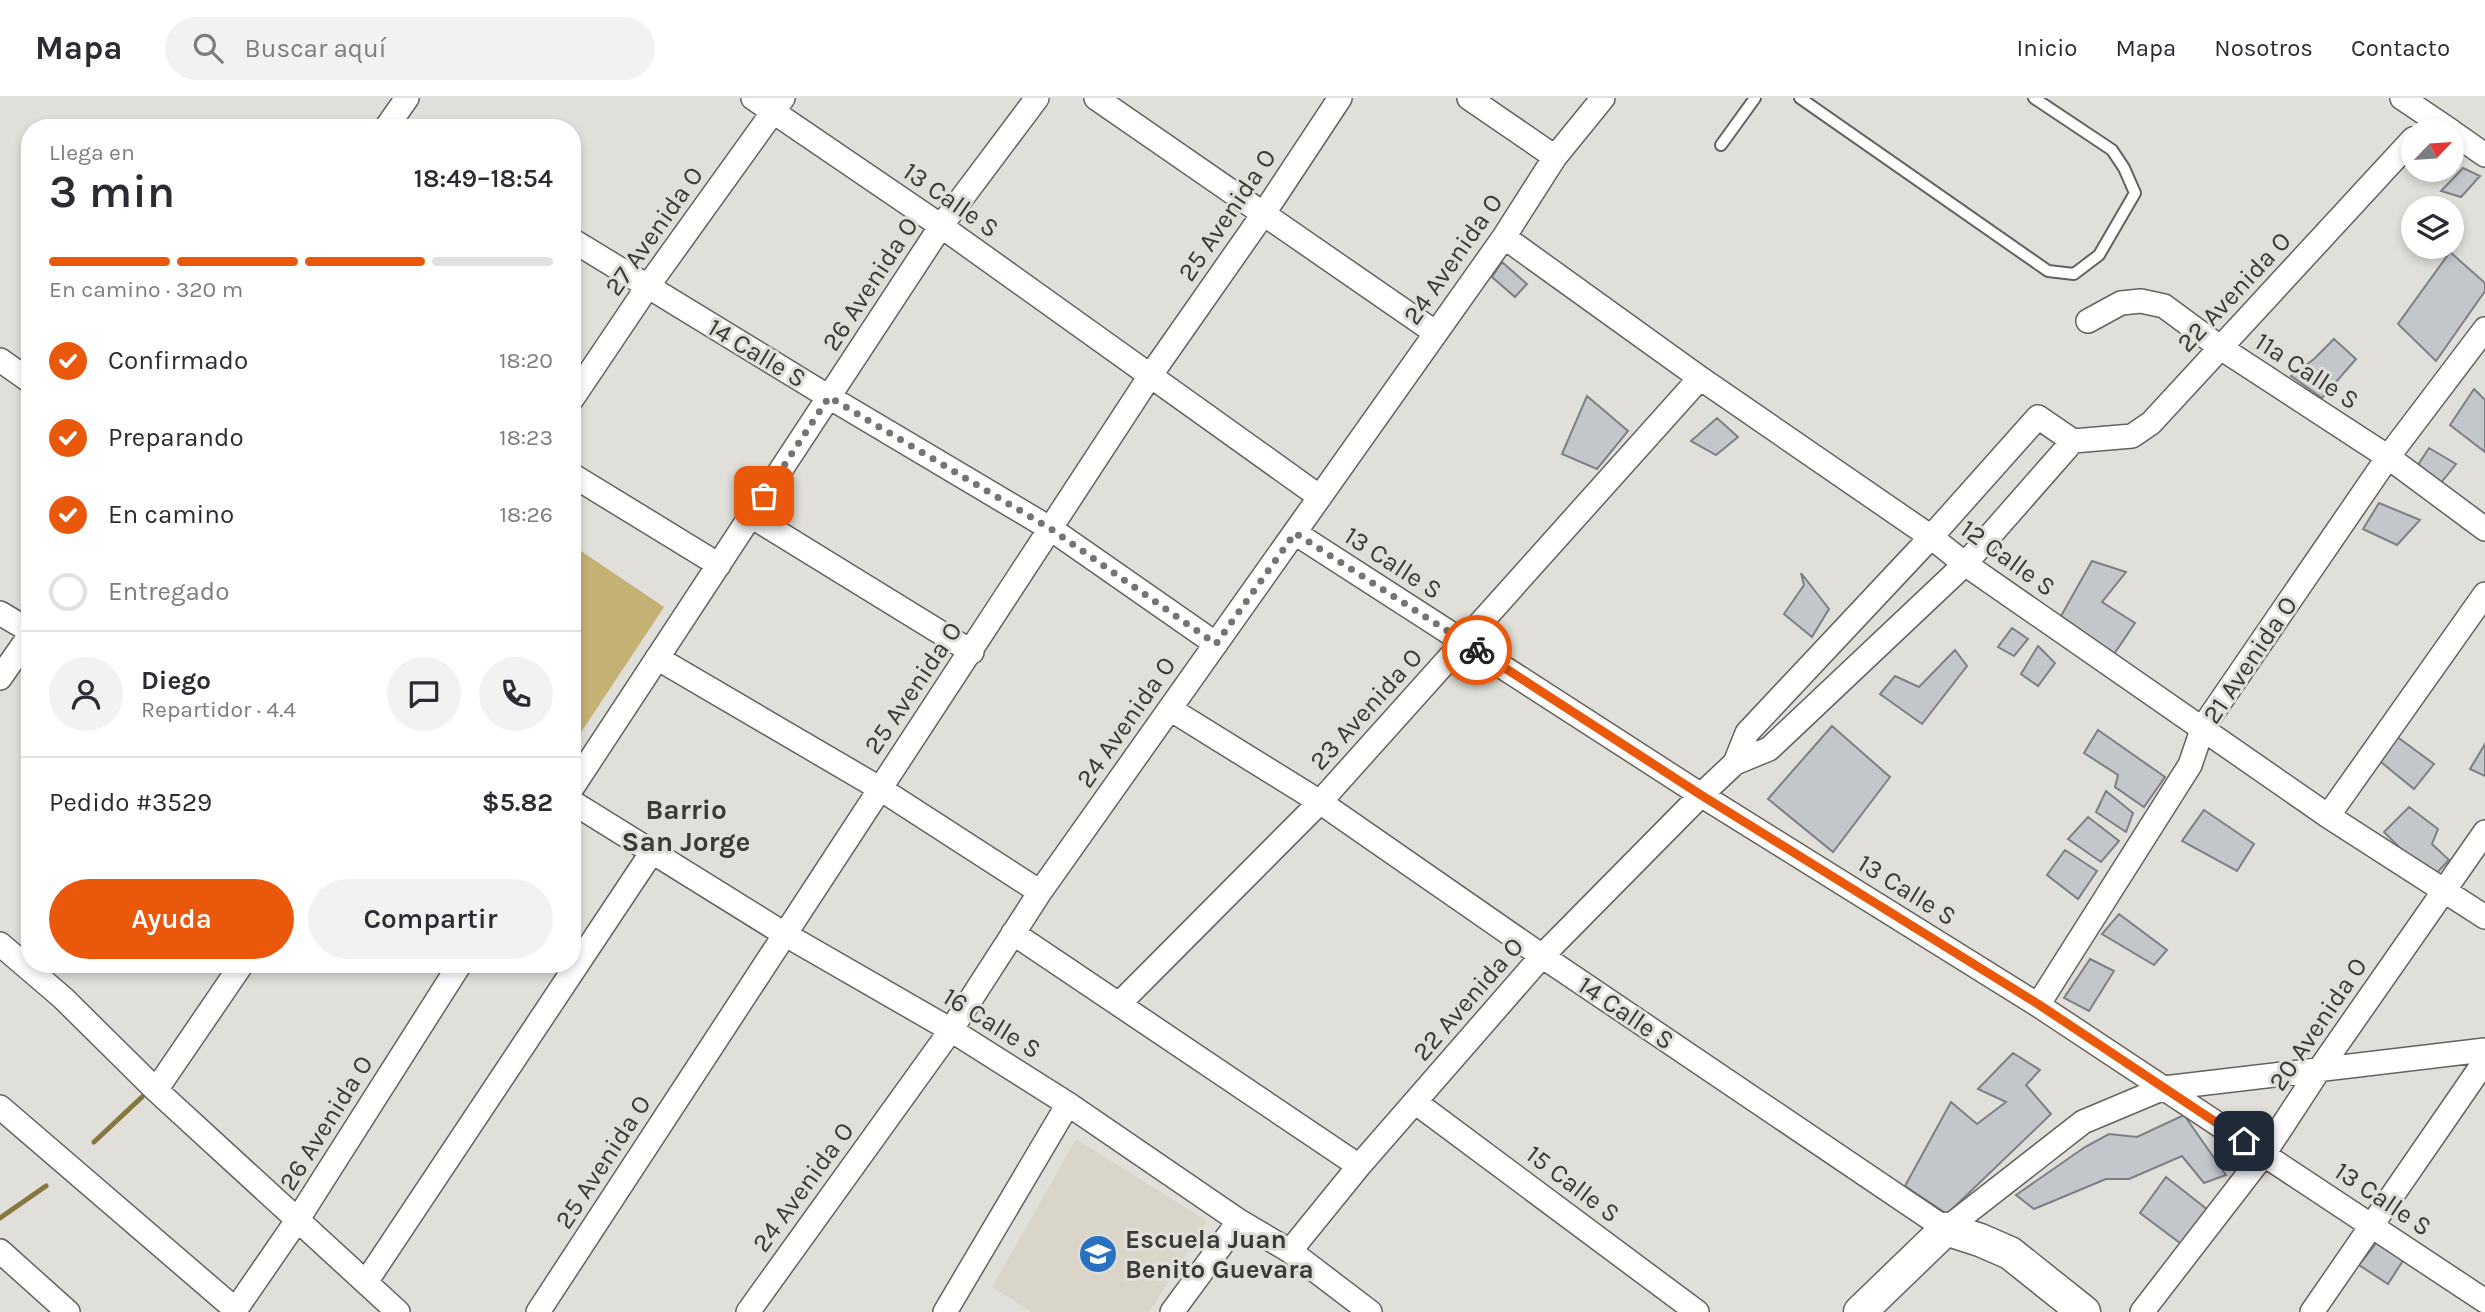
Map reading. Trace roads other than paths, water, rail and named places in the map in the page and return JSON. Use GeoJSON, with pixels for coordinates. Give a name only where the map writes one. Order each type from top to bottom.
{"type":"FeatureCollection","features":[{"type":"Feature","properties":{"kind":"street"},"geometry":{"type":"LineString","coordinates":[[393,119],[407,98]]}},
{"type":"Feature","properties":{"kind":"street","name":"13 Calle S"},"geometry":{"type":"LineString","coordinates":[[753,98],[778,105],[941,226],[1320,497]]}},
{"type":"Feature","properties":{"kind":"street","name":"26 Avenida O"},"geometry":{"type":"LineString","coordinates":[[581,774],[941,226],[1037,98]]}},
{"type":"Feature","properties":{"kind":"street"},"geometry":{"type":"LineString","coordinates":[[1096,98],[1436,332]]}},
{"type":"Feature","properties":{"kind":"street","name":"25 Avenida O"},"geometry":{"type":"LineString","coordinates":[[538,1312],[1150,376],[1264,214],[1340,98]]}},
{"type":"Feature","properties":{"kind":"street"},"geometry":{"type":"LineString","coordinates":[[1469,98],[1555,157]]}},
{"type":"Feature","properties":{"kind":"street","name":"24 Avenida O"},"geometry":{"type":"LineString","coordinates":[[748,1312],[951,1030],[1040,892],[1504,237],[1555,157],[1602,98]]}},
{"type":"Feature","properties":{"kind":"street"},"geometry":{"type":"LineString","coordinates":[[2402,98],[2421,119]]}},
{"type":"Feature","properties":{"kind":"street","name":"27 Avenida O"},"geometry":{"type":"LineString","coordinates":[[581,385],[778,105]]}},
{"type":"Feature","properties":{"kind":"street"},"geometry":{"type":"LineString","coordinates":[[2464,140],[2485,155]]}},
{"type":"Feature","properties":{"kind":"street","name":"22 Avenida O"},"geometry":{"type":"LineString","coordinates":[[2073,441],[2132,436],[2151,423],[2401,152]]}},
{"type":"Feature","properties":{"kind":"street","name":"12 Calle S"},"geometry":{"type":"LineString","coordinates":[[1504,237],[1700,378],[2328,816],[2485,917]]}},
{"type":"Feature","properties":{"kind":"street","name":"14 Calle S"},"geometry":{"type":"LineString","coordinates":[[581,245],[1051,529],[1216,644]]}},
{"type":"Feature","properties":{"kind":"street","name":"11a Calle S"},"geometry":{"type":"LineString","coordinates":[[2088,321],[2121,303],[2141,301],[2164,306],[2221,348],[2388,457],[2485,529]]}},
{"type":"Feature","properties":{"kind":"street","name":"21 Avenida O"},"geometry":{"type":"LineString","coordinates":[[2038,1004],[2190,765],[2203,727],[2388,457],[2485,329]]}},
{"type":"Feature","properties":{"kind":"street"},"geometry":{"type":"LineString","coordinates":[[0,360],[21,375]]}},
{"type":"Feature","properties":{"kind":"street","name":"23 Avenida O"},"geometry":{"type":"LineString","coordinates":[[1119,1004],[1320,802],[1700,378]]}},
{"type":"Feature","properties":{"kind":"street"},"geometry":{"type":"LineString","coordinates":[[2038,417],[2073,441],[1965,564],[1769,749],[1735,763],[1747,733],[1931,537],[2038,417]]}},
{"type":"Feature","properties":{"kind":"street"},"geometry":{"type":"LineString","coordinates":[[581,481],[719,565]]}},
{"type":"Feature","properties":{"kind":"street"},"geometry":{"type":"LineString","coordinates":[[751,516],[972,652]]}},
{"type":"Feature","properties":{"kind":"street","name":"13 Calle S"},"geometry":{"type":"LineString","coordinates":[[1295,533],[1701,795],[2038,1004],[2485,1301]]}},
{"type":"Feature","properties":{"kind":"street"},"geometry":{"type":"LineString","coordinates":[[2328,816],[2485,594]]}},
{"type":"Feature","properties":{"kind":"street"},"geometry":{"type":"LineString","coordinates":[[1873,597],[1902,624]]}},
{"type":"Feature","properties":{"kind":"street"},"geometry":{"type":"LineString","coordinates":[[0,613],[21,627]]}},
{"type":"Feature","properties":{"kind":"street"},"geometry":{"type":"LineString","coordinates":[[0,678],[21,646]]}},
{"type":"Feature","properties":{"kind":"street"},"geometry":{"type":"LineString","coordinates":[[657,658],[879,788],[1040,892]]}},
{"type":"Feature","properties":{"kind":"street","name":"14 Calle S"},"geometry":{"type":"LineString","coordinates":[[1170,709],[1320,802],[1542,956],[1946,1229],[2010,1253],[2084,1312]]}},
{"type":"Feature","properties":{"kind":"street","name":"22 Avenida O"},"geometry":{"type":"LineString","coordinates":[[1290,1251],[1359,1166],[1542,956],[1735,763]]}},
{"type":"Feature","properties":{"kind":"street","name":"16 Calle S"},"geometry":{"type":"LineString","coordinates":[[581,808],[786,935],[951,1030],[1068,1104],[1239,1221],[1290,1251],[1370,1312]]}},
{"type":"Feature","properties":{"kind":"street","name":"20 Avenida O"},"geometry":{"type":"LineString","coordinates":[[2142,1312],[2264,1154],[2319,1070],[2485,832]]}},
{"type":"Feature","properties":{"kind":"street"},"geometry":{"type":"LineString","coordinates":[[581,959],[652,852]]}},
{"type":"Feature","properties":{"kind":"street"},"geometry":{"type":"LineString","coordinates":[[1013,933],[1359,1166]]}},
{"type":"Feature","properties":{"kind":"street"},"geometry":{"type":"LineString","coordinates":[[0,944],[21,957]]}},
{"type":"Feature","properties":{"kind":"street"},"geometry":{"type":"LineString","coordinates":[[44,973],[63,998],[156,1090],[398,1312]]}},
{"type":"Feature","properties":{"kind":"street"},"geometry":{"type":"LineString","coordinates":[[156,1090],[236,973]]}},
{"type":"Feature","properties":{"kind":"street","name":"26 Avenida O"},"geometry":{"type":"LineString","coordinates":[[235,1311],[298,1219],[454,973]]}},
{"type":"Feature","properties":{"kind":"street"},"geometry":{"type":"LineString","coordinates":[[366,1282],[572,973]]}},
{"type":"Feature","properties":{"kind":"street"},"geometry":{"type":"LineString","coordinates":[[1860,1312],[1946,1229],[2083,1122],[2164,1088],[2485,1050]]}},
{"type":"Feature","properties":{"kind":"street"},"geometry":{"type":"LineString","coordinates":[[2312,1312],[2485,1061]]}},
{"type":"Feature","properties":{"kind":"street","name":"15 Calle S"},"geometry":{"type":"LineString","coordinates":[[1415,1102],[1697,1312]]}},
{"type":"Feature","properties":{"kind":"street"},"geometry":{"type":"LineString","coordinates":[[945,1312],[1068,1104]]}},
{"type":"Feature","properties":{"kind":"street"},"geometry":{"type":"LineString","coordinates":[[0,1107],[235,1311]]}},
{"type":"Feature","properties":{"kind":"street"},"geometry":{"type":"LineString","coordinates":[[1172,1312],[1239,1221]]}},
{"type":"Feature","properties":{"kind":"street"},"geometry":{"type":"LineString","coordinates":[[0,1251],[68,1312]]}},
{"type":"Feature","properties":{"kind":"lane"},"geometry":{"type":"LineString","coordinates":[[1721,145],[1755,98]]}},
{"type":"Feature","properties":{"kind":"lane"},"geometry":{"type":"LineString","coordinates":[[1800,98],[2048,271],[2074,274],[2099,255],[2135,193],[2112,150],[2034,98]]}},
{"type":"Feature","properties":{"kind":"waterway"},"geometry":{"type":"LineString","coordinates":[[94,1142],[142,1097]]}},
{"type":"Feature","properties":{"kind":"waterway"},"geometry":{"type":"LineString","coordinates":[[0,1218],[46,1186]]}},
{"type":"Feature","properties":{"kind":"place","name":"Escuela Juan Benito Guevara"},"geometry":{"type":"Point","coordinates":[1098,1254]}},
{"type":"Feature","properties":{"kind":"district","name":"Barrio San Jorge"},"geometry":{"type":"Point","coordinates":[686,825]}}]}
